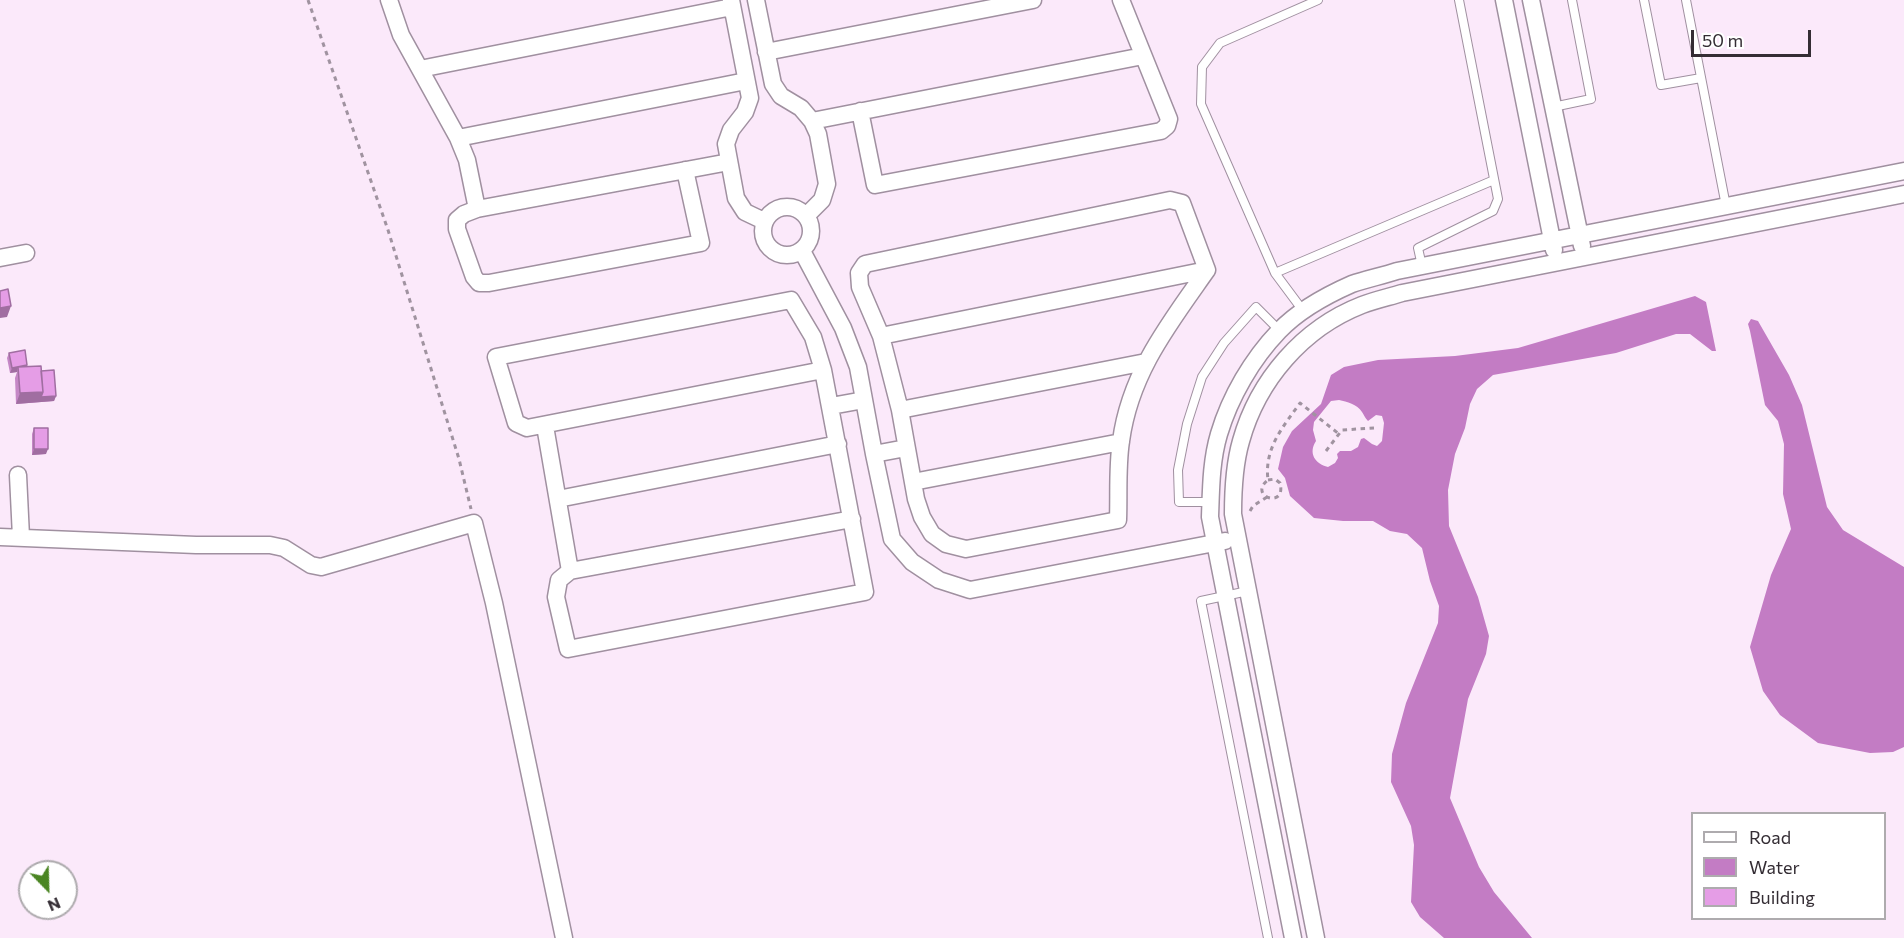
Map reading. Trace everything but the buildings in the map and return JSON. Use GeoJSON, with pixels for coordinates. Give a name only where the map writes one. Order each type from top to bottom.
{"type":"FeatureCollection","features":[{"type":"Feature","properties":{"kind":"street"},"geometry":{"type":"LineString","coordinates":[[389,0],[401,34],[458,138],[467,160],[477,209]]}},
{"type":"Feature","properties":{"kind":"street"},"geometry":{"type":"LineString","coordinates":[[756,0],[773,84],[781,96],[801,108],[812,121],[818,134],[827,184],[822,200],[806,216]]}},
{"type":"Feature","properties":{"kind":"street"},"geometry":{"type":"LineString","coordinates":[[766,52],[1033,0]]}},
{"type":"Feature","properties":{"kind":"street"},"geometry":{"type":"LineString","coordinates":[[860,111],[875,185],[1161,131],[1167,126],[1169,119],[1121,0]]}},
{"type":"Feature","properties":{"kind":"street"},"geometry":{"type":"LineString","coordinates":[[1503,0],[1556,263]]}},
{"type":"Feature","properties":{"kind":"street"},"geometry":{"type":"LineString","coordinates":[[1531,0],[1584,257]]}},
{"type":"Feature","properties":{"kind":"street"},"geometry":{"type":"LineString","coordinates":[[420,69],[731,3],[750,98],[745,112],[731,129],[726,144],[736,198],[745,212],[764,221]]}},
{"type":"Feature","properties":{"kind":"street"},"geometry":{"type":"LineString","coordinates":[[812,121],[1143,56]]}},
{"type":"Feature","properties":{"kind":"street"},"geometry":{"type":"LineString","coordinates":[[458,138],[746,81]]}},
{"type":"Feature","properties":{"kind":"street"},"geometry":{"type":"LineString","coordinates":[[685,170],[701,243],[489,283],[479,283],[474,277],[457,229],[457,220],[464,213],[477,209],[685,170],[729,162]]}},
{"type":"Feature","properties":{"kind":"street"},"geometry":{"type":"LineString","coordinates":[[1293,938],[1210,517],[1211,474],[1219,434],[1229,408],[1251,365],[1280,331],[1315,303],[1353,284],[1422,266],[1904,171]]}},
{"type":"Feature","properties":{"kind":"street"},"geometry":{"type":"LineString","coordinates":[[1316,938],[1233,514],[1234,477],[1241,441],[1253,409],[1270,378],[1295,347],[1327,323],[1362,305],[1402,293],[1904,194]]}},
{"type":"Feature","properties":{"kind":"street"},"geometry":{"type":"LineString","coordinates":[[1170,200],[1182,203],[1207,270],[1168,324],[1146,362],[1128,405],[1120,442],[1118,520],[966,549],[946,544],[932,534],[922,517],[916,500],[900,410],[881,336],[860,287],[859,273],[865,264],[1170,200]]}},
{"type":"Feature","properties":{"kind":"street"},"geometry":{"type":"LineString","coordinates":[[783,206],[796,208],[806,216],[811,228],[809,241],[802,251],[789,256],[777,254],[766,246],[762,234],[764,221],[771,211],[783,206]]}},
{"type":"Feature","properties":{"kind":"street"},"geometry":{"type":"LineString","coordinates":[[802,251],[843,328],[858,367],[892,539],[912,562],[939,580],[970,590],[1238,539]]}},
{"type":"Feature","properties":{"kind":"street"},"geometry":{"type":"LineString","coordinates":[[0,258],[26,253]]}},
{"type":"Feature","properties":{"kind":"street"},"geometry":{"type":"LineString","coordinates":[[881,336],[1207,270]]}},
{"type":"Feature","properties":{"kind":"street"},"geometry":{"type":"LineString","coordinates":[[823,370],[527,428],[516,423],[496,357],[790,300],[813,337],[823,370],[831,406],[852,519],[865,592],[568,648],[556,597],[559,580],[570,571],[852,519]]}},
{"type":"Feature","properties":{"kind":"street"},"geometry":{"type":"LineString","coordinates":[[900,410],[1146,362]]}},
{"type":"Feature","properties":{"kind":"street"},"geometry":{"type":"LineString","coordinates":[[831,406],[864,400]]}},
{"type":"Feature","properties":{"kind":"street"},"geometry":{"type":"LineString","coordinates":[[545,426],[570,571]]}},
{"type":"Feature","properties":{"kind":"street"},"geometry":{"type":"LineString","coordinates":[[913,482],[1120,442]]}},
{"type":"Feature","properties":{"kind":"street"},"geometry":{"type":"LineString","coordinates":[[558,499],[838,444]]}},
{"type":"Feature","properties":{"kind":"street"},"geometry":{"type":"LineString","coordinates":[[874,454],[906,448]]}},
{"type":"Feature","properties":{"kind":"street"},"geometry":{"type":"LineString","coordinates":[[18,475],[21,537]]}},
{"type":"Feature","properties":{"kind":"street"},"geometry":{"type":"LineString","coordinates":[[0,537],[278,546],[310,565],[321,567],[474,523],[494,603],[564,938]]}},
{"type":"Feature","properties":{"kind":"lane"},"geometry":{"type":"LineString","coordinates":[[1304,312],[1275,273],[1201,104],[1202,67],[1220,43],[1318,0]]}},
{"type":"Feature","properties":{"kind":"lane"},"geometry":{"type":"LineString","coordinates":[[1422,266],[1418,248],[1492,211],[1498,199],[1459,0]]}},
{"type":"Feature","properties":{"kind":"lane"},"geometry":{"type":"LineString","coordinates":[[1553,106],[1591,99],[1572,0]]}},
{"type":"Feature","properties":{"kind":"lane"},"geometry":{"type":"LineString","coordinates":[[1644,0],[1661,85],[1701,78]]}},
{"type":"Feature","properties":{"kind":"lane"},"geometry":{"type":"LineString","coordinates":[[1686,0],[1726,206]]}},
{"type":"Feature","properties":{"kind":"lane"},"geometry":{"type":"LineString","coordinates":[[1275,273],[1494,180]]}},
{"type":"Feature","properties":{"kind":"lane"},"geometry":{"type":"LineString","coordinates":[[1210,502],[1179,502],[1178,470],[1187,424],[1202,377],[1224,343],[1256,307],[1280,331]]}},
{"type":"Feature","properties":{"kind":"lane"},"geometry":{"type":"LineString","coordinates":[[1248,591],[1201,601],[1268,938]]}},
{"type":"Feature","properties":{"kind":"path"},"geometry":{"type":"LineString","coordinates":[[308,0],[388,230],[459,459],[474,523]]}},
{"type":"Feature","properties":{"kind":"path"},"geometry":{"type":"LineString","coordinates":[[1268,480],[1275,479],[1281,483],[1282,490],[1279,496],[1273,499],[1263,494],[1262,488],[1268,480],[1270,453],[1277,434],[1300,403],[1339,434]]}},
{"type":"Feature","properties":{"kind":"path"},"geometry":{"type":"LineString","coordinates":[[1326,451],[1342,430],[1374,428]]}},
{"type":"Feature","properties":{"kind":"water"},"geometry":{"type":"Polygon","coordinates":[[[1695,296],[1706,302],[1716,351],[1712,351],[1690,334],[1676,334],[1616,353],[1493,375],[1477,389],[1470,404],[1465,428],[1455,454],[1448,490],[1449,526],[1478,597],[1489,636],[1486,654],[1468,699],[1450,798],[1479,867],[1494,892],[1532,938],[1444,938],[1420,917],[1411,902],[1414,845],[1411,826],[1391,782],[1392,754],[1406,703],[1438,623],[1439,606],[1422,548],[1407,534],[1390,531],[1373,521],[1314,518],[1290,496],[1285,478],[1278,469],[1283,447],[1292,431],[1321,404],[1331,375],[1344,367],[1378,360],[1455,356],[1518,348],[1695,296]],[[1339,400],[1331,401],[1314,422],[1313,430],[1316,441],[1313,454],[1316,461],[1323,466],[1328,467],[1335,463],[1340,451],[1351,451],[1358,447],[1361,439],[1364,438],[1377,446],[1382,441],[1384,423],[1382,416],[1376,415],[1368,421],[1357,407],[1339,400]]]}},
{"type":"Feature","properties":{"kind":"water"},"geometry":{"type":"Polygon","coordinates":[[[1751,319],[1758,321],[1789,375],[1802,405],[1827,507],[1843,530],[1904,567],[1904,747],[1893,752],[1870,753],[1818,743],[1780,715],[1763,691],[1750,647],[1771,575],[1791,529],[1783,494],[1784,444],[1778,421],[1765,405],[1748,324],[1751,319]]]}}]}
